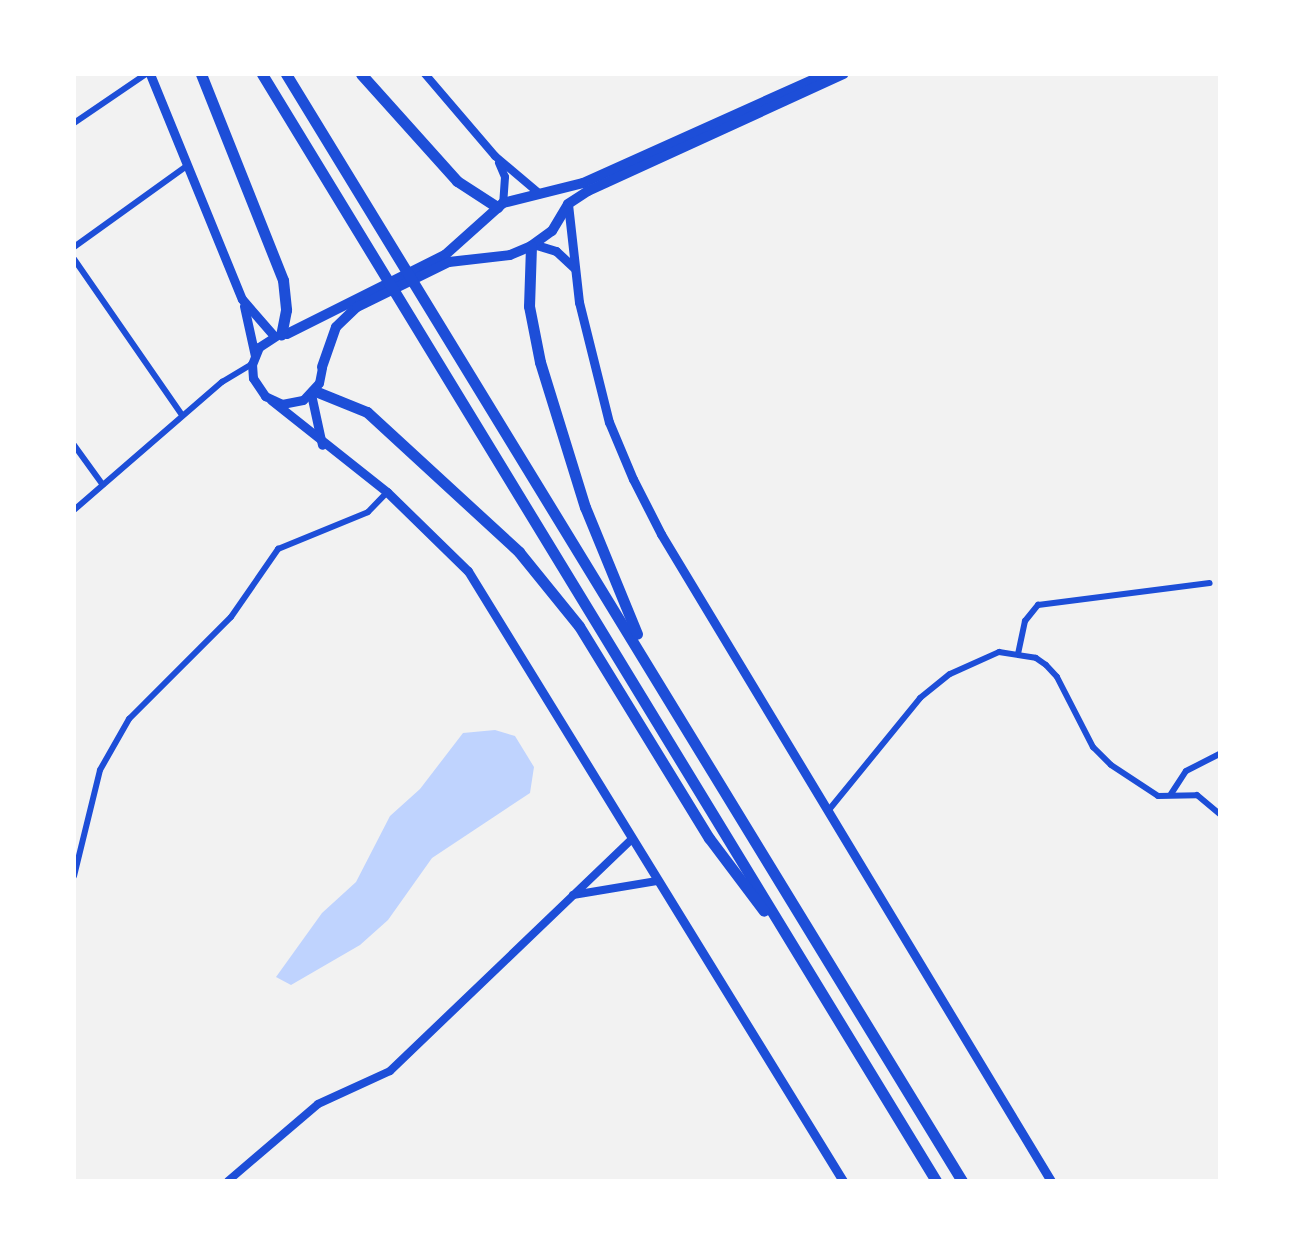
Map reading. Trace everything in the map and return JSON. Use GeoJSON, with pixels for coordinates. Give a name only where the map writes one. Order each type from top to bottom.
{"type":"FeatureCollection","features":[{"type":"Feature","properties":{"kind":"highway"},"geometry":{"type":"LineString","coordinates":[[201,74],[283,280],[286,310],[281,335]]}},
{"type":"Feature","properties":{"kind":"highway"},"geometry":{"type":"LineString","coordinates":[[262,74],[936,1181]]}},
{"type":"Feature","properties":{"kind":"highway"},"geometry":{"type":"LineString","coordinates":[[286,74],[962,1181]]}},
{"type":"Feature","properties":{"kind":"highway"},"geometry":{"type":"LineString","coordinates":[[361,74],[457,181],[500,205]]}},
{"type":"Feature","properties":{"kind":"highway"},"geometry":{"type":"LineString","coordinates":[[532,245],[529,306],[540,362],[585,507],[651,668]]}},
{"type":"Feature","properties":{"kind":"highway"},"geometry":{"type":"LineString","coordinates":[[313,392],[367,412],[487,517],[527,561],[579,626],[709,838],[796,952]]}},
{"type":"Feature","properties":{"kind":"main road"},"geometry":{"type":"LineString","coordinates":[[148,74],[242,299],[253,360],[253,378],[271,400],[322,445],[387,492],[468,571],[843,1181]]}},
{"type":"Feature","properties":{"kind":"main road"},"geometry":{"type":"LineString","coordinates":[[322,445],[313,392],[336,327],[365,302],[447,259],[500,205],[583,183],[826,74]]}},
{"type":"Feature","properties":{"kind":"main road"},"geometry":{"type":"LineString","coordinates":[[253,360],[281,335],[447,259],[510,255],[532,245],[552,231],[568,204],[844,74]]}},
{"type":"Feature","properties":{"kind":"main road"},"geometry":{"type":"LineString","coordinates":[[568,204],[579,302],[609,422],[633,479],[661,534],[1051,1181]]}},
{"type":"Feature","properties":{"kind":"main road"},"geometry":{"type":"LineString","coordinates":[[532,245],[556,251],[576,270]]}},
{"type":"Feature","properties":{"kind":"main road"},"geometry":{"type":"LineString","coordinates":[[242,299],[281,335]]}},
{"type":"Feature","properties":{"kind":"main road"},"geometry":{"type":"LineString","coordinates":[[271,400],[292,404],[313,392]]}},
{"type":"Feature","properties":{"kind":"street"},"geometry":{"type":"LineString","coordinates":[[74,123],[148,74]]}},
{"type":"Feature","properties":{"kind":"street"},"geometry":{"type":"LineString","coordinates":[[425,74],[495,156],[540,194]]}},
{"type":"Feature","properties":{"kind":"street"},"geometry":{"type":"LineString","coordinates":[[495,156],[505,177],[500,205]]}},
{"type":"Feature","properties":{"kind":"street"},"geometry":{"type":"LineString","coordinates":[[74,247],[188,165]]}},
{"type":"Feature","properties":{"kind":"street"},"geometry":{"type":"LineString","coordinates":[[74,259],[182,415]]}},
{"type":"Feature","properties":{"kind":"street"},"geometry":{"type":"LineString","coordinates":[[74,510],[182,415],[253,360]]}},
{"type":"Feature","properties":{"kind":"street"},"geometry":{"type":"LineString","coordinates":[[74,445],[103,485]]}},
{"type":"Feature","properties":{"kind":"street"},"geometry":{"type":"LineString","coordinates":[[74,876],[100,770],[129,719],[231,617],[278,549],[368,512],[387,492]]}},
{"type":"Feature","properties":{"kind":"street"},"geometry":{"type":"LineString","coordinates":[[1018,654],[1025,621],[1038,605],[1210,583]]}},
{"type":"Feature","properties":{"kind":"street"},"geometry":{"type":"LineString","coordinates":[[828,811],[920,698],[977,658],[1018,654],[1036,658],[1057,677],[1079,725],[1111,765],[1158,796],[1197,795],[1220,814]]}},
{"type":"Feature","properties":{"kind":"street"},"geometry":{"type":"LineString","coordinates":[[1171,794],[1186,771],[1220,754]]}},
{"type":"Feature","properties":{"kind":"street"},"geometry":{"type":"LineString","coordinates":[[228,1181],[318,1104],[390,1071],[632,839]]}},
{"type":"Feature","properties":{"kind":"street"},"geometry":{"type":"LineString","coordinates":[[572,895],[657,881]]}},
{"type":"Feature","properties":{"kind":"water"},"geometry":{"type":"Polygon","coordinates":[[[495,730],[515,736],[534,767],[530,793],[432,858],[388,920],[360,945],[291,985],[276,977],[322,913],[356,882],[390,816],[420,789],[463,733],[495,730]]]}}]}
